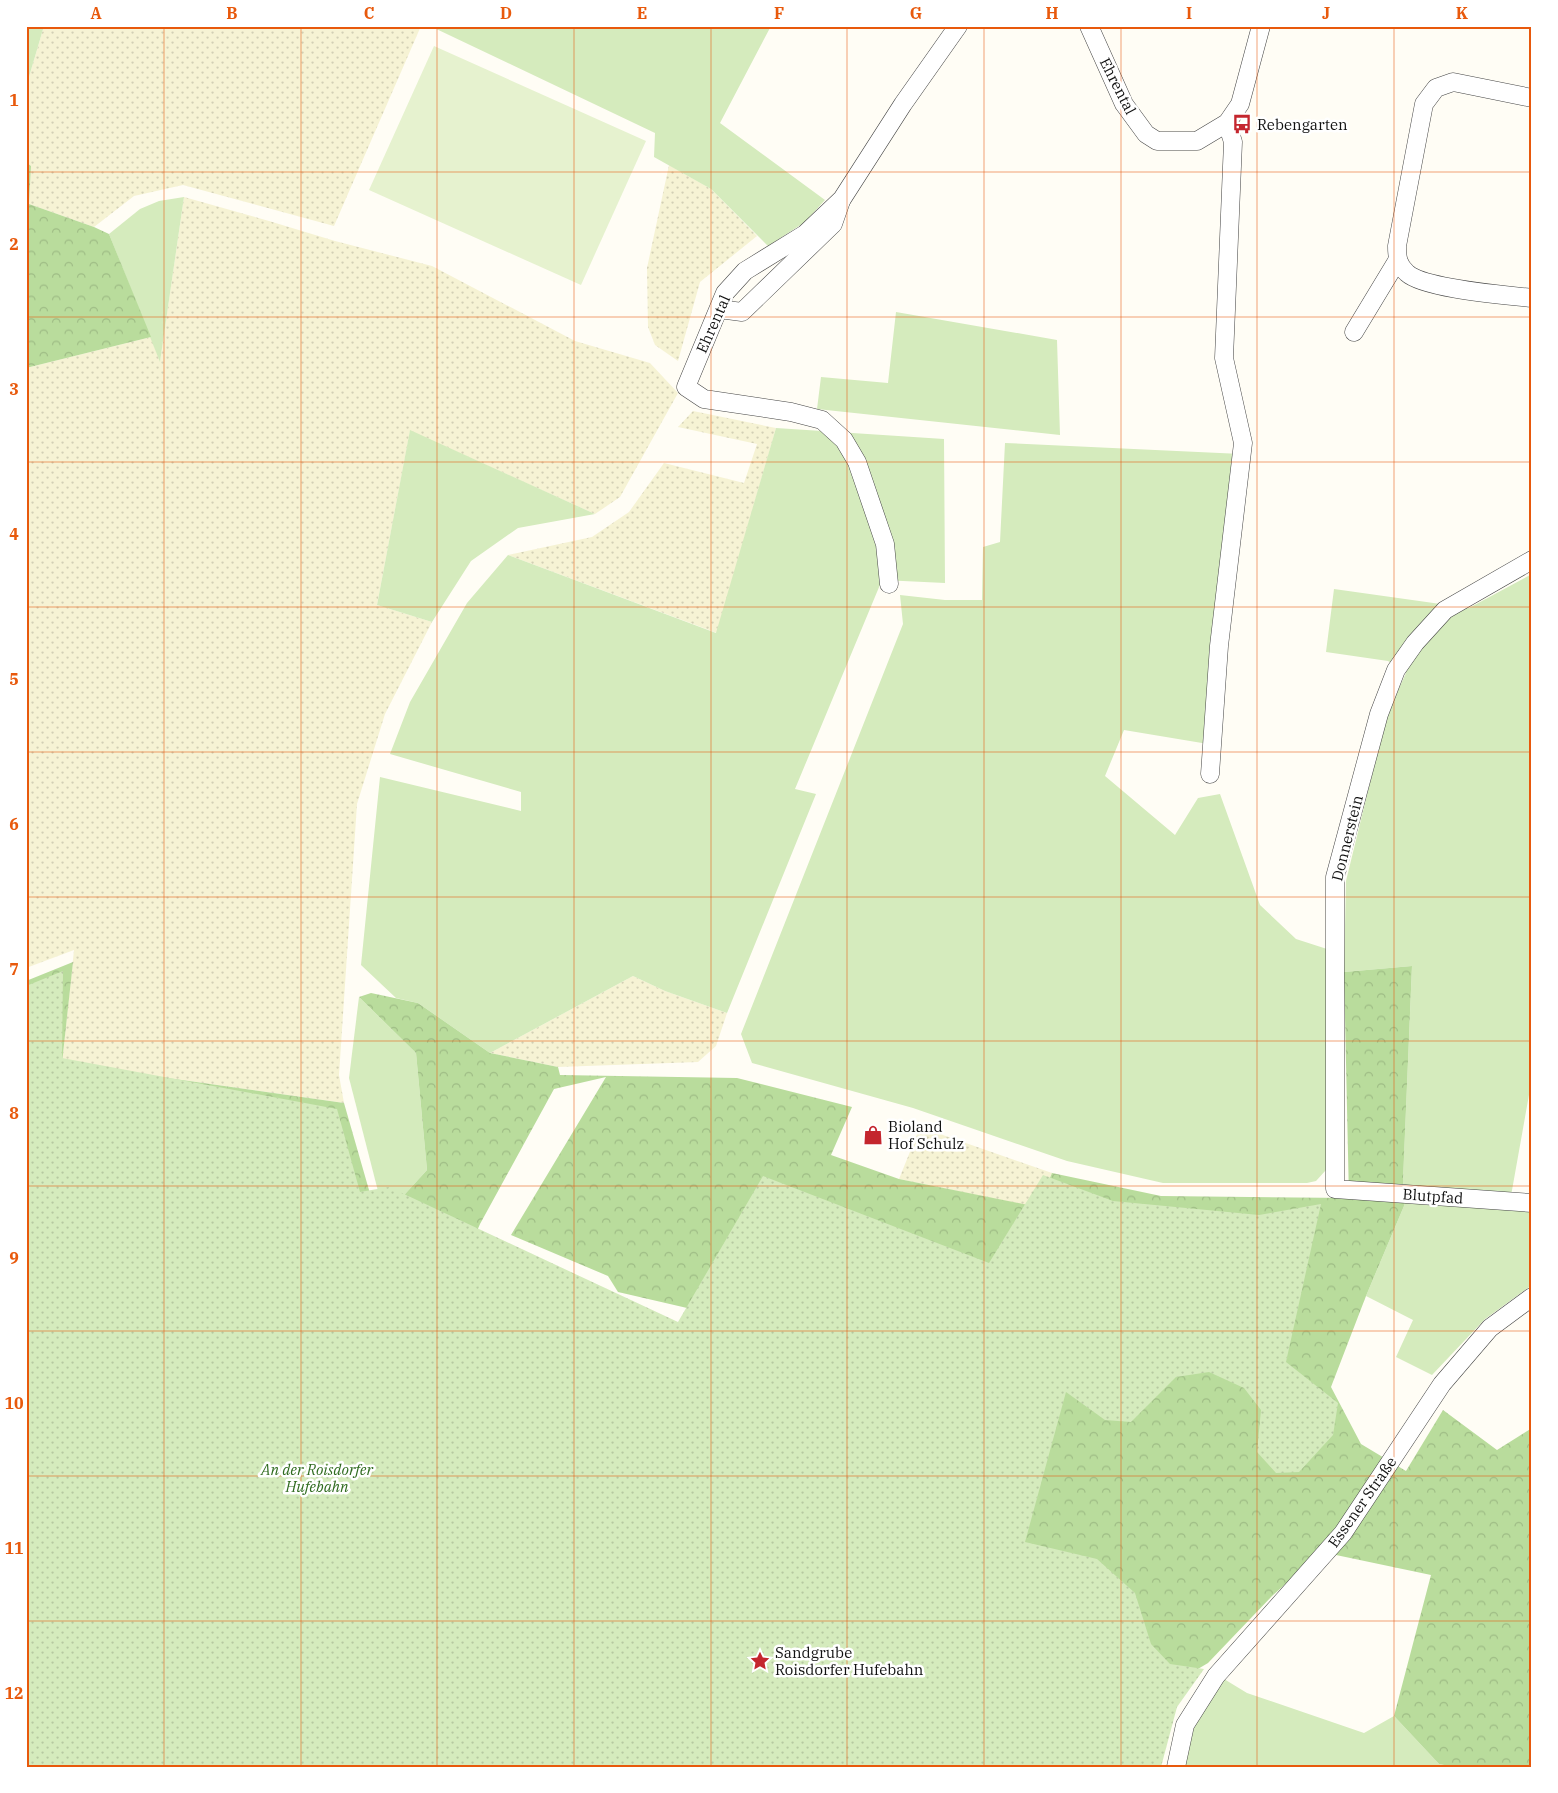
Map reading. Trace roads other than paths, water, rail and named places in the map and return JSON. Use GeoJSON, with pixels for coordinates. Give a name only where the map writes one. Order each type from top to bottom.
{"type":"FeatureCollection","features":[{"type":"Feature","properties":{"kind":"street","name":"Ehrental"},"geometry":{"type":"LineString","coordinates":[[889,584],[885,544],[857,462],[844,440],[822,420],[791,412],[704,399],[686,386],[726,292],[745,271],[805,234],[842,198],[903,104],[958,26]]}},
{"type":"Feature","properties":{"kind":"street","name":"Ehrental"},"geometry":{"type":"LineString","coordinates":[[1089,26],[1124,104],[1146,134],[1157,141],[1197,141],[1227,123],[1240,104],[1261,26]]}},
{"type":"Feature","properties":{"kind":"street"},"geometry":{"type":"LineString","coordinates":[[1532,98],[1453,82],[1436,88],[1424,104],[1397,246],[1398,261],[1408,274],[1425,282],[1488,293],[1532,298]]}},
{"type":"Feature","properties":{"kind":"street"},"geometry":{"type":"LineString","coordinates":[[1210,774],[1219,646],[1243,443],[1224,358],[1233,142],[1227,123]]}},
{"type":"Feature","properties":{"kind":"street"},"geometry":{"type":"LineString","coordinates":[[719,309],[742,312],[834,224],[842,198]]}},
{"type":"Feature","properties":{"kind":"street"},"geometry":{"type":"LineString","coordinates":[[1354,332],[1398,261]]}},
{"type":"Feature","properties":{"kind":"street","name":"Donnerstein"},"geometry":{"type":"LineString","coordinates":[[1335,1189],[1335,877],[1379,714],[1396,670],[1415,644],[1445,610],[1532,560]]}},
{"type":"Feature","properties":{"kind":"street","name":"Blutpfad"},"geometry":{"type":"LineString","coordinates":[[1335,1189],[1532,1203]]}},
{"type":"Feature","properties":{"kind":"street","name":"Essener Straße"},"geometry":{"type":"LineString","coordinates":[[1176,1767],[1185,1725],[1216,1676],[1343,1533],[1442,1384],[1490,1328],[1532,1297]]}},
{"type":"Feature","properties":{"kind":"place","name":"Rebengarten"},"geometry":{"type":"Point","coordinates":[1242,124]}},
{"type":"Feature","properties":{"kind":"place","name":"Bioland Hof Schulz"},"geometry":{"type":"Point","coordinates":[873,1135]}},
{"type":"Feature","properties":{"kind":"place","name":"Sandgrube Roisdorfer Hufebahn"},"geometry":{"type":"Point","coordinates":[760,1661]}},
{"type":"Feature","properties":{"kind":"park label","name":"An der Roisdorfer Hufebahn"},"geometry":{"type":"Point","coordinates":[317,1478]}}]}
